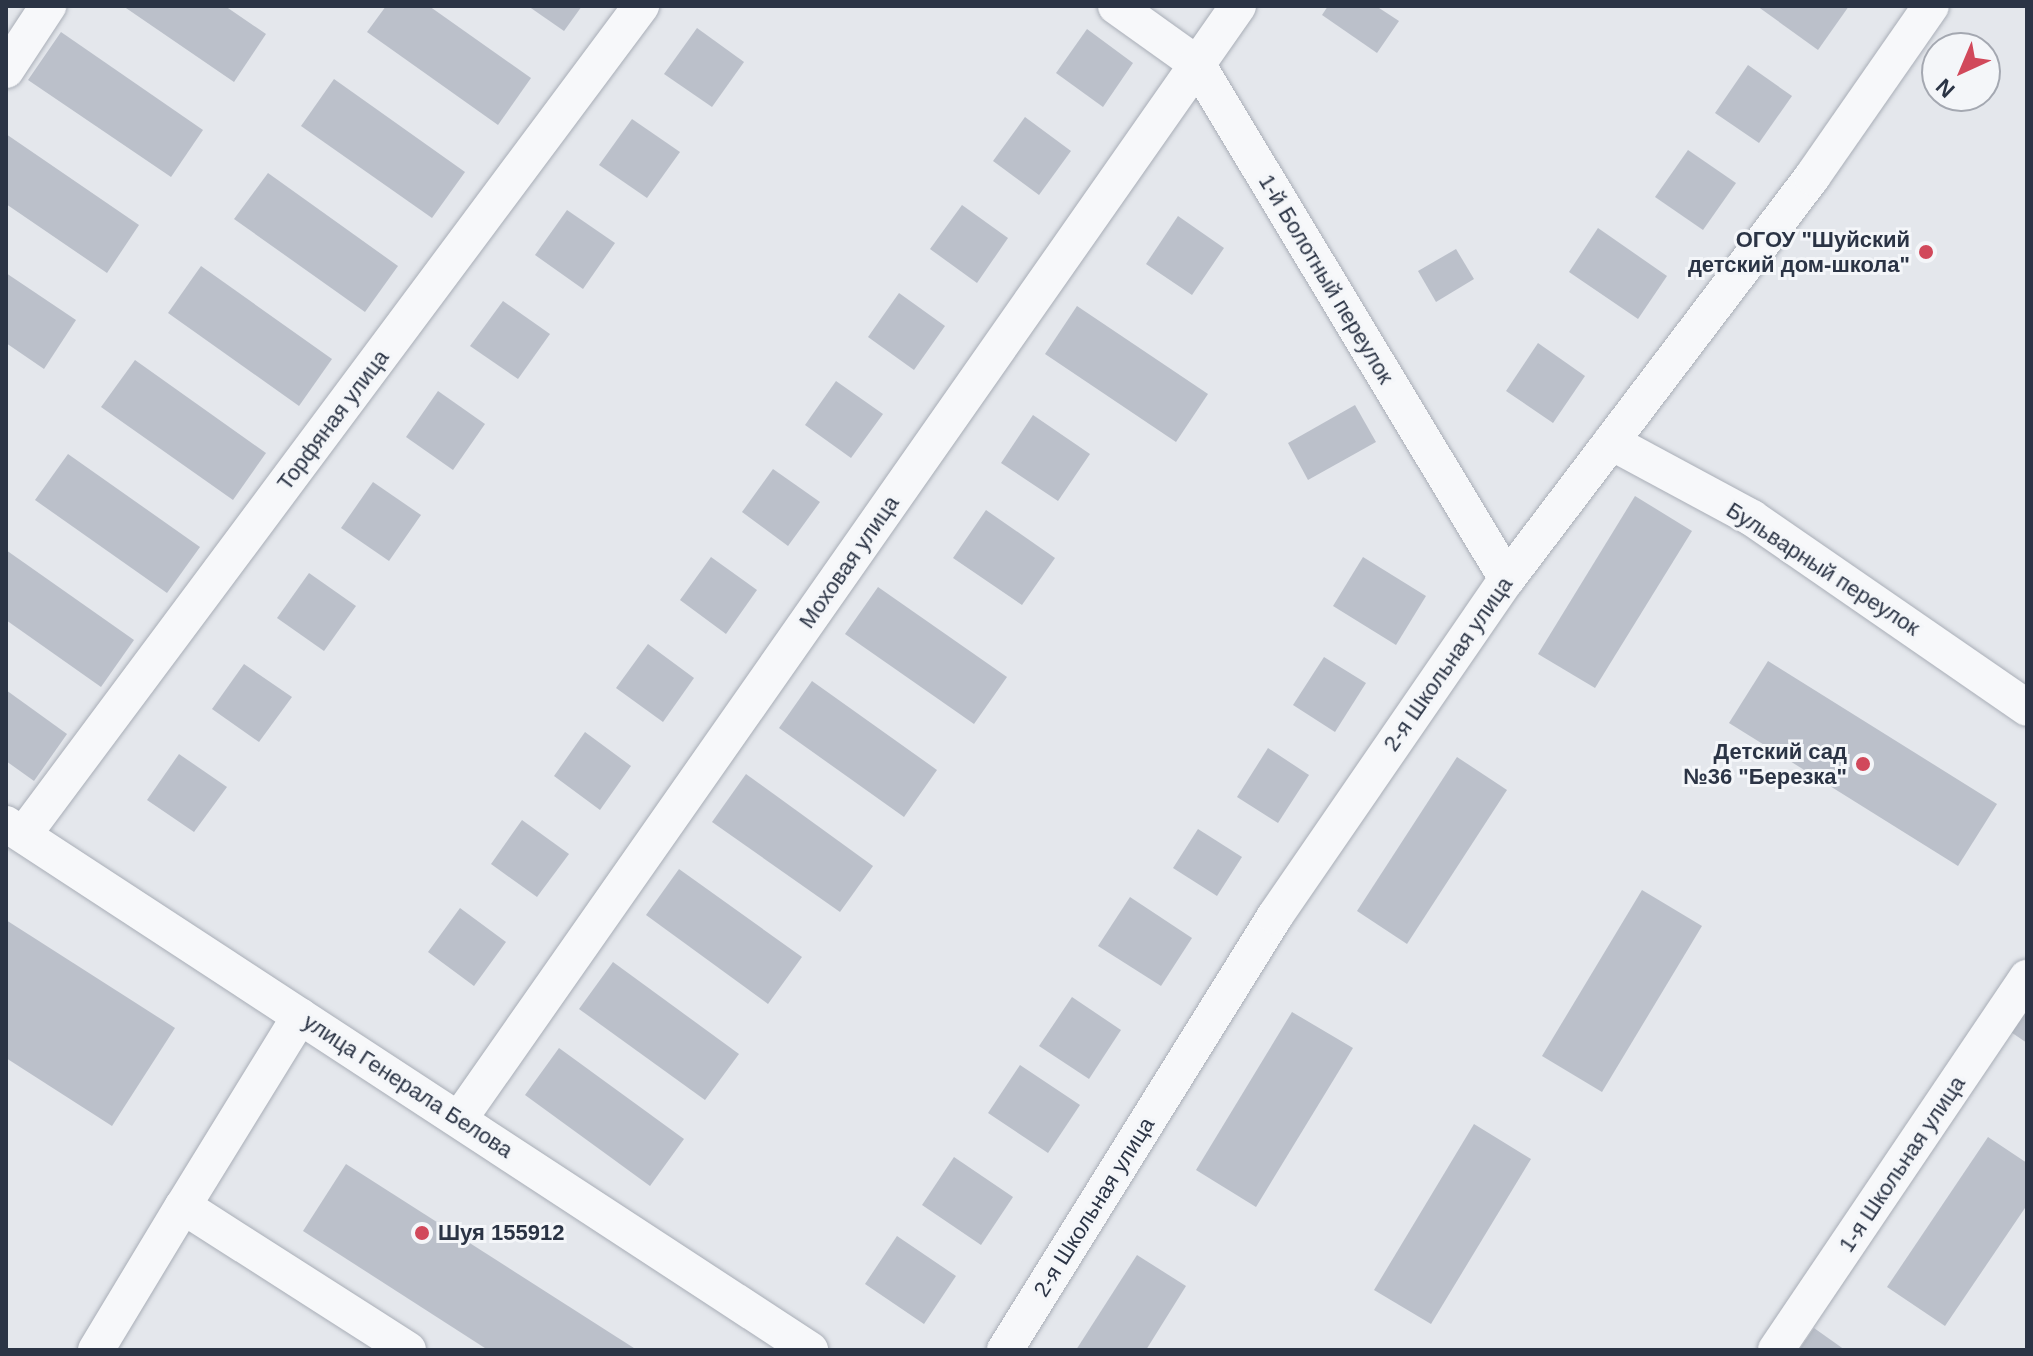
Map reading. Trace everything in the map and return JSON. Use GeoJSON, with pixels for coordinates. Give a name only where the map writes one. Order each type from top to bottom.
{"type":"FeatureCollection","features":[{"type":"Feature","properties":{"kind":"street"},"geometry":{"type":"LineString","coordinates":[[6,70],[48,6]]}},
{"type":"Feature","properties":{"kind":"street","name":"Торфяная улица"},"geometry":{"type":"LineString","coordinates":[[15,829],[641,6]]}},
{"type":"Feature","properties":{"kind":"street","name":"1-й Болотный переулок"},"geometry":{"type":"LineString","coordinates":[[1116,6],[1197,64],[1507,579]]}},
{"type":"Feature","properties":{"kind":"street","name":"Моховая улица"},"geometry":{"type":"LineString","coordinates":[[460,1118],[1238,6]]}},
{"type":"Feature","properties":{"kind":"street","name":"2-я Школьная улица"},"geometry":{"type":"LineString","coordinates":[[1005,1350],[1275,916],[1507,579],[1812,177],[1931,6]]}},
{"type":"Feature","properties":{"kind":"street","name":"Бульварный переулок"},"geometry":{"type":"LineString","coordinates":[[1611,442],[1752,518],[2027,708]]}},
{"type":"Feature","properties":{"kind":"street","name":"улица Генерала Белова"},"geometry":{"type":"LineString","coordinates":[[15,829],[810,1350]]}},
{"type":"Feature","properties":{"kind":"street","name":"1-я Школьная улица"},"geometry":{"type":"LineString","coordinates":[[1776,1350],[2027,978]]}},
{"type":"Feature","properties":{"kind":"street"},"geometry":{"type":"LineString","coordinates":[[96,1350],[300,1016]]}},
{"type":"Feature","properties":{"kind":"street"},"geometry":{"type":"LineString","coordinates":[[183,1206],[408,1350]]}},
{"type":"Feature","properties":{"kind":"building"},"geometry":{"type":"Polygon","coordinates":[[[123,6],[225,6],[266,34],[234,82],[123,6]]]}},
{"type":"Feature","properties":{"kind":"building"},"geometry":{"type":"Polygon","coordinates":[[[386,6],[429,6],[531,78],[498,125],[367,32],[386,6]]]}},
{"type":"Feature","properties":{"kind":"building"},"geometry":{"type":"Polygon","coordinates":[[[528,6],[582,6],[564,31],[528,6]]]}},
{"type":"Feature","properties":{"kind":"building"},"geometry":{"type":"Polygon","coordinates":[[[1328,6],[1376,6],[1399,21],[1377,53],[1322,15],[1328,6]]]}},
{"type":"Feature","properties":{"kind":"building"},"geometry":{"type":"Polygon","coordinates":[[[1757,6],[1849,6],[1818,50],[1757,6]]]}},
{"type":"Feature","properties":{"kind":"building"},"geometry":{"type":"Polygon","coordinates":[[[697,28],[744,62],[712,107],[664,74],[697,28]]]}},
{"type":"Feature","properties":{"kind":"building"},"geometry":{"type":"Polygon","coordinates":[[[1087,29],[1133,63],[1103,107],[1056,73],[1087,29]]]}},
{"type":"Feature","properties":{"kind":"building"},"geometry":{"type":"Polygon","coordinates":[[[61,32],[203,130],[171,177],[28,80],[61,32]]]}},
{"type":"Feature","properties":{"kind":"building"},"geometry":{"type":"Polygon","coordinates":[[[1748,65],[1792,96],[1759,143],[1715,113],[1748,65]]]}},
{"type":"Feature","properties":{"kind":"building"},"geometry":{"type":"Polygon","coordinates":[[[334,79],[465,172],[432,218],[301,126],[334,79]]]}},
{"type":"Feature","properties":{"kind":"building"},"geometry":{"type":"Polygon","coordinates":[[[1025,117],[1071,151],[1039,195],[993,161],[1025,117]]]}},
{"type":"Feature","properties":{"kind":"building"},"geometry":{"type":"Polygon","coordinates":[[[632,119],[680,152],[647,198],[599,165],[632,119]]]}},
{"type":"Feature","properties":{"kind":"building"},"geometry":{"type":"Polygon","coordinates":[[[6,134],[139,225],[107,273],[6,204],[6,134]]]}},
{"type":"Feature","properties":{"kind":"building"},"geometry":{"type":"Polygon","coordinates":[[[1688,150],[1736,183],[1703,230],[1655,197],[1688,150]]]}},
{"type":"Feature","properties":{"kind":"building"},"geometry":{"type":"Polygon","coordinates":[[[268,173],[398,266],[365,312],[234,219],[268,173]]]}},
{"type":"Feature","properties":{"kind":"building"},"geometry":{"type":"Polygon","coordinates":[[[962,205],[1008,238],[977,283],[930,249],[962,205]]]}},
{"type":"Feature","properties":{"kind":"building"},"geometry":{"type":"Polygon","coordinates":[[[567,210],[615,243],[583,289],[535,255],[567,210]]]}},
{"type":"Feature","properties":{"kind":"building"},"geometry":{"type":"Polygon","coordinates":[[[1178,216],[1224,248],[1192,295],[1146,264],[1178,216]]]}},
{"type":"Feature","properties":{"kind":"building"},"geometry":{"type":"Polygon","coordinates":[[[1598,228],[1667,276],[1638,319],[1569,272],[1598,228]]]}},
{"type":"Feature","properties":{"kind":"building"},"geometry":{"type":"Polygon","coordinates":[[[1456,249],[1474,279],[1436,302],[1418,271],[1456,249]]]}},
{"type":"Feature","properties":{"kind":"building"},"geometry":{"type":"Polygon","coordinates":[[[201,266],[332,359],[299,406],[168,313],[201,266]]]}},
{"type":"Feature","properties":{"kind":"building"},"geometry":{"type":"Polygon","coordinates":[[[6,273],[76,320],[44,369],[6,343],[6,273]]]}},
{"type":"Feature","properties":{"kind":"building"},"geometry":{"type":"Polygon","coordinates":[[[899,293],[945,326],[914,370],[868,337],[899,293]]]}},
{"type":"Feature","properties":{"kind":"building"},"geometry":{"type":"Polygon","coordinates":[[[503,301],[550,334],[518,379],[470,346],[503,301]]]}},
{"type":"Feature","properties":{"kind":"building"},"geometry":{"type":"Polygon","coordinates":[[[1077,306],[1208,394],[1176,442],[1045,354],[1077,306]]]}},
{"type":"Feature","properties":{"kind":"building"},"geometry":{"type":"Polygon","coordinates":[[[1538,343],[1585,376],[1553,423],[1506,391],[1538,343]]]}},
{"type":"Feature","properties":{"kind":"building"},"geometry":{"type":"Polygon","coordinates":[[[135,360],[266,453],[233,500],[101,407],[135,360]]]}},
{"type":"Feature","properties":{"kind":"building"},"geometry":{"type":"Polygon","coordinates":[[[836,381],[883,414],[851,458],[805,425],[836,381]]]}},
{"type":"Feature","properties":{"kind":"building"},"geometry":{"type":"Polygon","coordinates":[[[438,391],[485,424],[453,470],[406,437],[438,391]]]}},
{"type":"Feature","properties":{"kind":"building"},"geometry":{"type":"Polygon","coordinates":[[[1355,405],[1376,442],[1308,480],[1288,443],[1355,405]]]}},
{"type":"Feature","properties":{"kind":"building"},"geometry":{"type":"Polygon","coordinates":[[[1033,415],[1090,454],[1058,501],[1001,463],[1033,415]]]}},
{"type":"Feature","properties":{"kind":"building"},"geometry":{"type":"Polygon","coordinates":[[[68,454],[200,547],[167,593],[35,500],[68,454]]]}},
{"type":"Feature","properties":{"kind":"building"},"geometry":{"type":"Polygon","coordinates":[[[773,469],[820,502],[788,546],[742,512],[773,469]]]}},
{"type":"Feature","properties":{"kind":"building"},"geometry":{"type":"Polygon","coordinates":[[[373,482],[421,515],[389,561],[341,528],[373,482]]]}},
{"type":"Feature","properties":{"kind":"building"},"geometry":{"type":"Polygon","coordinates":[[[1635,496],[1692,531],[1595,688],[1538,654],[1635,496]]]}},
{"type":"Feature","properties":{"kind":"building"},"geometry":{"type":"Polygon","coordinates":[[[986,510],[1055,558],[1022,605],[953,558],[986,510]]]}},
{"type":"Feature","properties":{"kind":"building"},"geometry":{"type":"Polygon","coordinates":[[[6,550],[134,640],[101,687],[6,620],[6,550]]]}},
{"type":"Feature","properties":{"kind":"building"},"geometry":{"type":"Polygon","coordinates":[[[711,557],[757,590],[726,634],[680,600],[711,557]]]}},
{"type":"Feature","properties":{"kind":"building"},"geometry":{"type":"Polygon","coordinates":[[[1363,557],[1426,596],[1396,645],[1333,606],[1363,557]]]}},
{"type":"Feature","properties":{"kind":"building"},"geometry":{"type":"Polygon","coordinates":[[[309,573],[356,606],[324,651],[277,618],[309,573]]]}},
{"type":"Feature","properties":{"kind":"building"},"geometry":{"type":"Polygon","coordinates":[[[878,587],[1007,677],[974,724],[845,634],[878,587]]]}},
{"type":"Feature","properties":{"kind":"building"},"geometry":{"type":"Polygon","coordinates":[[[648,644],[694,678],[663,722],[616,688],[648,644]]]}},
{"type":"Feature","properties":{"kind":"building"},"geometry":{"type":"Polygon","coordinates":[[[1324,657],[1366,683],[1335,732],[1293,705],[1324,657]]]}},
{"type":"Feature","properties":{"kind":"building","name":"Детский сад №36 \"Березка\""},"geometry":{"type":"Polygon","coordinates":[[[1768,661],[1997,804],[1958,866],[1729,723],[1768,661]]]}},
{"type":"Feature","properties":{"kind":"building"},"geometry":{"type":"Polygon","coordinates":[[[244,664],[292,697],[259,742],[212,709],[244,664]]]}},
{"type":"Feature","properties":{"kind":"building"},"geometry":{"type":"Polygon","coordinates":[[[812,681],[937,770],[904,817],[779,728],[812,681]]]}},
{"type":"Feature","properties":{"kind":"building"},"geometry":{"type":"Polygon","coordinates":[[[6,690],[67,734],[34,781],[6,761],[6,690]]]}},
{"type":"Feature","properties":{"kind":"building"},"geometry":{"type":"Polygon","coordinates":[[[585,732],[631,766],[600,810],[554,776],[585,732]]]}},
{"type":"Feature","properties":{"kind":"building"},"geometry":{"type":"Polygon","coordinates":[[[1268,748],[1309,775],[1278,823],[1237,797],[1268,748]]]}},
{"type":"Feature","properties":{"kind":"building"},"geometry":{"type":"Polygon","coordinates":[[[179,754],[227,787],[194,832],[147,800],[179,754]]]}},
{"type":"Feature","properties":{"kind":"building"},"geometry":{"type":"Polygon","coordinates":[[[1457,757],[1507,790],[1407,944],[1357,911],[1457,757]]]}},
{"type":"Feature","properties":{"kind":"building"},"geometry":{"type":"Polygon","coordinates":[[[746,774],[873,866],[840,912],[712,822],[746,774]]]}},
{"type":"Feature","properties":{"kind":"building"},"geometry":{"type":"Polygon","coordinates":[[[522,820],[569,854],[537,897],[491,864],[522,820]]]}},
{"type":"Feature","properties":{"kind":"building"},"geometry":{"type":"Polygon","coordinates":[[[1198,829],[1242,857],[1217,896],[1173,868],[1198,829]]]}},
{"type":"Feature","properties":{"kind":"building"},"geometry":{"type":"Polygon","coordinates":[[[679,869],[802,957],[768,1004],[646,915],[679,869]]]}},
{"type":"Feature","properties":{"kind":"building"},"geometry":{"type":"Polygon","coordinates":[[[1642,890],[1702,926],[1602,1092],[1542,1056],[1642,890]]]}},
{"type":"Feature","properties":{"kind":"building"},"geometry":{"type":"Polygon","coordinates":[[[1130,897],[1192,938],[1161,986],[1098,946],[1130,897]]]}},
{"type":"Feature","properties":{"kind":"building"},"geometry":{"type":"Polygon","coordinates":[[[460,908],[506,942],[474,986],[428,952],[460,908]]]}},
{"type":"Feature","properties":{"kind":"building"},"geometry":{"type":"Polygon","coordinates":[[[6,920],[175,1028],[112,1126],[6,1058],[6,920]]]}},
{"type":"Feature","properties":{"kind":"building"},"geometry":{"type":"Polygon","coordinates":[[[613,962],[739,1054],[705,1100],[579,1009],[613,962]]]}},
{"type":"Feature","properties":{"kind":"building"},"geometry":{"type":"Polygon","coordinates":[[[2027,990],[2027,1043],[2002,1026],[2027,990]]]}},
{"type":"Feature","properties":{"kind":"building"},"geometry":{"type":"Polygon","coordinates":[[[1072,997],[1121,1030],[1089,1079],[1039,1046],[1072,997]]]}},
{"type":"Feature","properties":{"kind":"building"},"geometry":{"type":"Polygon","coordinates":[[[1292,1012],[1353,1048],[1256,1207],[1196,1170],[1292,1012]]]}},
{"type":"Feature","properties":{"kind":"building"},"geometry":{"type":"Polygon","coordinates":[[[559,1048],[684,1139],[650,1186],[525,1095],[559,1048]]]}},
{"type":"Feature","properties":{"kind":"building"},"geometry":{"type":"Polygon","coordinates":[[[1020,1065],[1080,1105],[1048,1153],[988,1113],[1020,1065]]]}},
{"type":"Feature","properties":{"kind":"building"},"geometry":{"type":"Polygon","coordinates":[[[1474,1124],[1531,1159],[1431,1324],[1374,1290],[1474,1124]]]}},
{"type":"Feature","properties":{"kind":"building"},"geometry":{"type":"Polygon","coordinates":[[[1988,1137],[2027,1163],[2027,1205],[1945,1326],[1887,1287],[1988,1137]]]}},
{"type":"Feature","properties":{"kind":"building"},"geometry":{"type":"Polygon","coordinates":[[[954,1157],[1013,1197],[981,1245],[922,1205],[954,1157]]]}},
{"type":"Feature","properties":{"kind":"building"},"geometry":{"type":"Polygon","coordinates":[[[346,1164],[637,1350],[488,1350],[303,1231],[346,1164]]]}},
{"type":"Feature","properties":{"kind":"building"},"geometry":{"type":"Polygon","coordinates":[[[897,1236],[956,1276],[924,1324],[865,1284],[897,1236]]]}},
{"type":"Feature","properties":{"kind":"building"},"geometry":{"type":"Polygon","coordinates":[[[1137,1255],[1186,1286],[1146,1350],[1076,1350],[1137,1255]]]}},
{"type":"Feature","properties":{"kind":"building"},"geometry":{"type":"Polygon","coordinates":[[[1814,1328],[1845,1350],[1799,1350],[1814,1328]]]}},
{"type":"Feature","properties":{"kind":"place","name":"ОГОУ \"Шуйский детский дом-школа\""},"geometry":{"type":"Point","coordinates":[1926,252]}},
{"type":"Feature","properties":{"kind":"place","name":"Детский сад №36 \"Березка\""},"geometry":{"type":"Point","coordinates":[1863,764]}},
{"type":"Feature","properties":{"kind":"place","name":"Шуя 155912"},"geometry":{"type":"Point","coordinates":[422,1233]}}]}
